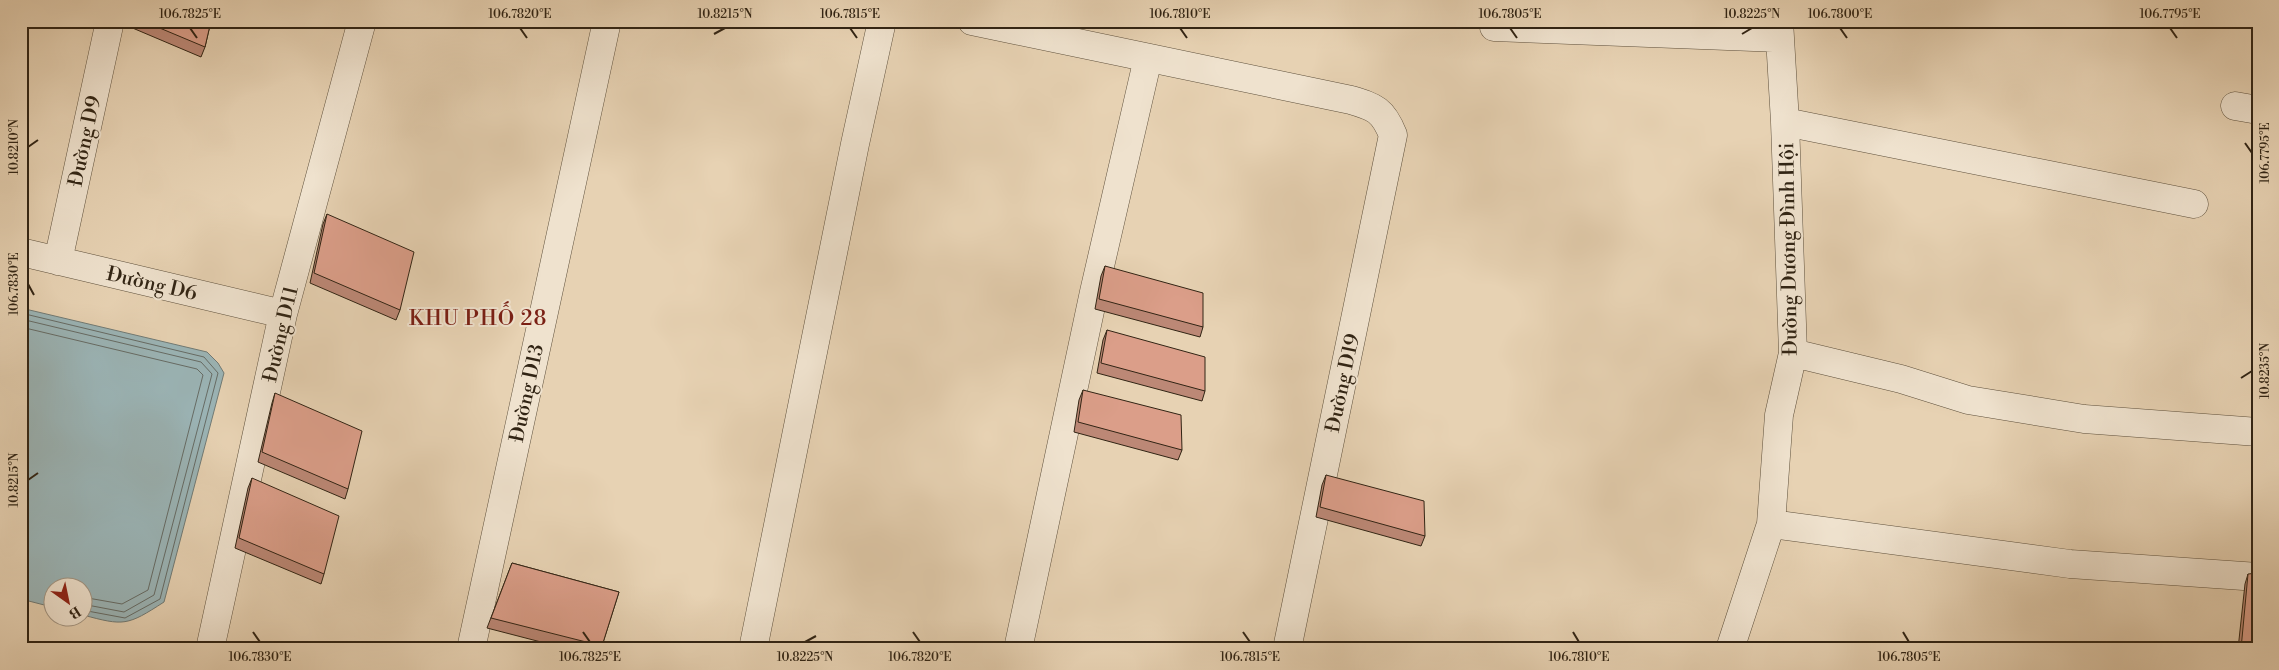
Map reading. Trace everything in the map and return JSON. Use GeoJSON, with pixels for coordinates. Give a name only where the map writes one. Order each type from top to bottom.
{"type":"FeatureCollection","features":[{"type":"Feature","properties":{"kind":"street","name":"Đường D9"},"geometry":{"type":"LineString","coordinates":[[58,261],[110,21]]}},
{"type":"Feature","properties":{"kind":"street","name":"Đường D11"},"geometry":{"type":"LineString","coordinates":[[210,649],[283,314],[362,21]]}},
{"type":"Feature","properties":{"kind":"street","name":"Đường D13"},"geometry":{"type":"LineString","coordinates":[[471,649],[607,21]]}},
{"type":"Feature","properties":{"kind":"street"},"geometry":{"type":"LineString","coordinates":[[754,649],[851,164],[882,21]]}},
{"type":"Feature","properties":{"kind":"street"},"geometry":{"type":"LineString","coordinates":[[972,21],[1148,58],[1092,302],[1018,649]]}},
{"type":"Feature","properties":{"kind":"street"},"geometry":{"type":"LineString","coordinates":[[1494,27],[1779,30]]}},
{"type":"Feature","properties":{"kind":"street","name":"Đường Dương Đình Hội"},"geometry":{"type":"LineString","coordinates":[[1730,649],[1771,524],[1779,415],[1793,353],[1785,122],[1779,30]]}},
{"type":"Feature","properties":{"kind":"street","name":"Đường D19"},"geometry":{"type":"LineString","coordinates":[[1148,58],[1351,100],[1373,107],[1386,118],[1393,135],[1287,649]]}},
{"type":"Feature","properties":{"kind":"street"},"geometry":{"type":"LineString","coordinates":[[1785,122],[2194,204]]}},
{"type":"Feature","properties":{"kind":"street","name":"Đường D6"},"geometry":{"type":"LineString","coordinates":[[21,252],[283,314]]}},
{"type":"Feature","properties":{"kind":"street"},"geometry":{"type":"LineString","coordinates":[[1793,353],[1901,379],[1968,400],[2084,419],[2258,432]]}},
{"type":"Feature","properties":{"kind":"street"},"geometry":{"type":"LineString","coordinates":[[1771,524],[2070,564],[2258,577]]}},
{"type":"Feature","properties":{"kind":"water"},"geometry":{"type":"Polygon","coordinates":[[[21,308],[207,352],[218,363],[224,373],[164,602],[142,616],[125,622],[92,617],[92,578],[42,578],[42,604],[21,599],[21,308]]]}},
{"type":"Feature","properties":{"kind":"building"},"geometry":{"type":"Polygon","coordinates":[[[143,21],[211,21],[205,47],[143,21]]]}},
{"type":"Feature","properties":{"kind":"building"},"geometry":{"type":"Polygon","coordinates":[[[327,214],[414,252],[400,310],[314,273],[327,214]]]}},
{"type":"Feature","properties":{"kind":"building"},"geometry":{"type":"Polygon","coordinates":[[[1105,266],[1203,293],[1203,327],[1099,299],[1105,266]]]}},
{"type":"Feature","properties":{"kind":"building"},"geometry":{"type":"Polygon","coordinates":[[[1107,330],[1205,357],[1205,391],[1101,363],[1107,330]]]}},
{"type":"Feature","properties":{"kind":"building"},"geometry":{"type":"Polygon","coordinates":[[[1083,390],[1181,415],[1182,450],[1078,422],[1083,390]]]}},
{"type":"Feature","properties":{"kind":"building"},"geometry":{"type":"Polygon","coordinates":[[[275,393],[362,431],[348,489],[262,452],[275,393]]]}},
{"type":"Feature","properties":{"kind":"building"},"geometry":{"type":"Polygon","coordinates":[[[1326,475],[1424,501],[1425,536],[1320,507],[1326,475]]]}},
{"type":"Feature","properties":{"kind":"building"},"geometry":{"type":"Polygon","coordinates":[[[252,478],[339,516],[324,574],[239,538],[252,478]]]}},
{"type":"Feature","properties":{"kind":"building"},"geometry":{"type":"Polygon","coordinates":[[[512,563],[619,592],[602,646],[491,618],[512,563]]]}},
{"type":"Feature","properties":{"kind":"building"},"geometry":{"type":"Polygon","coordinates":[[[2258,573],[2258,649],[2241,649],[2248,574],[2258,573]]]}},
{"type":"Feature","properties":{"kind":"district","name":"KHU PHỐ 28"},"geometry":{"type":"Point","coordinates":[478,318]}}]}
